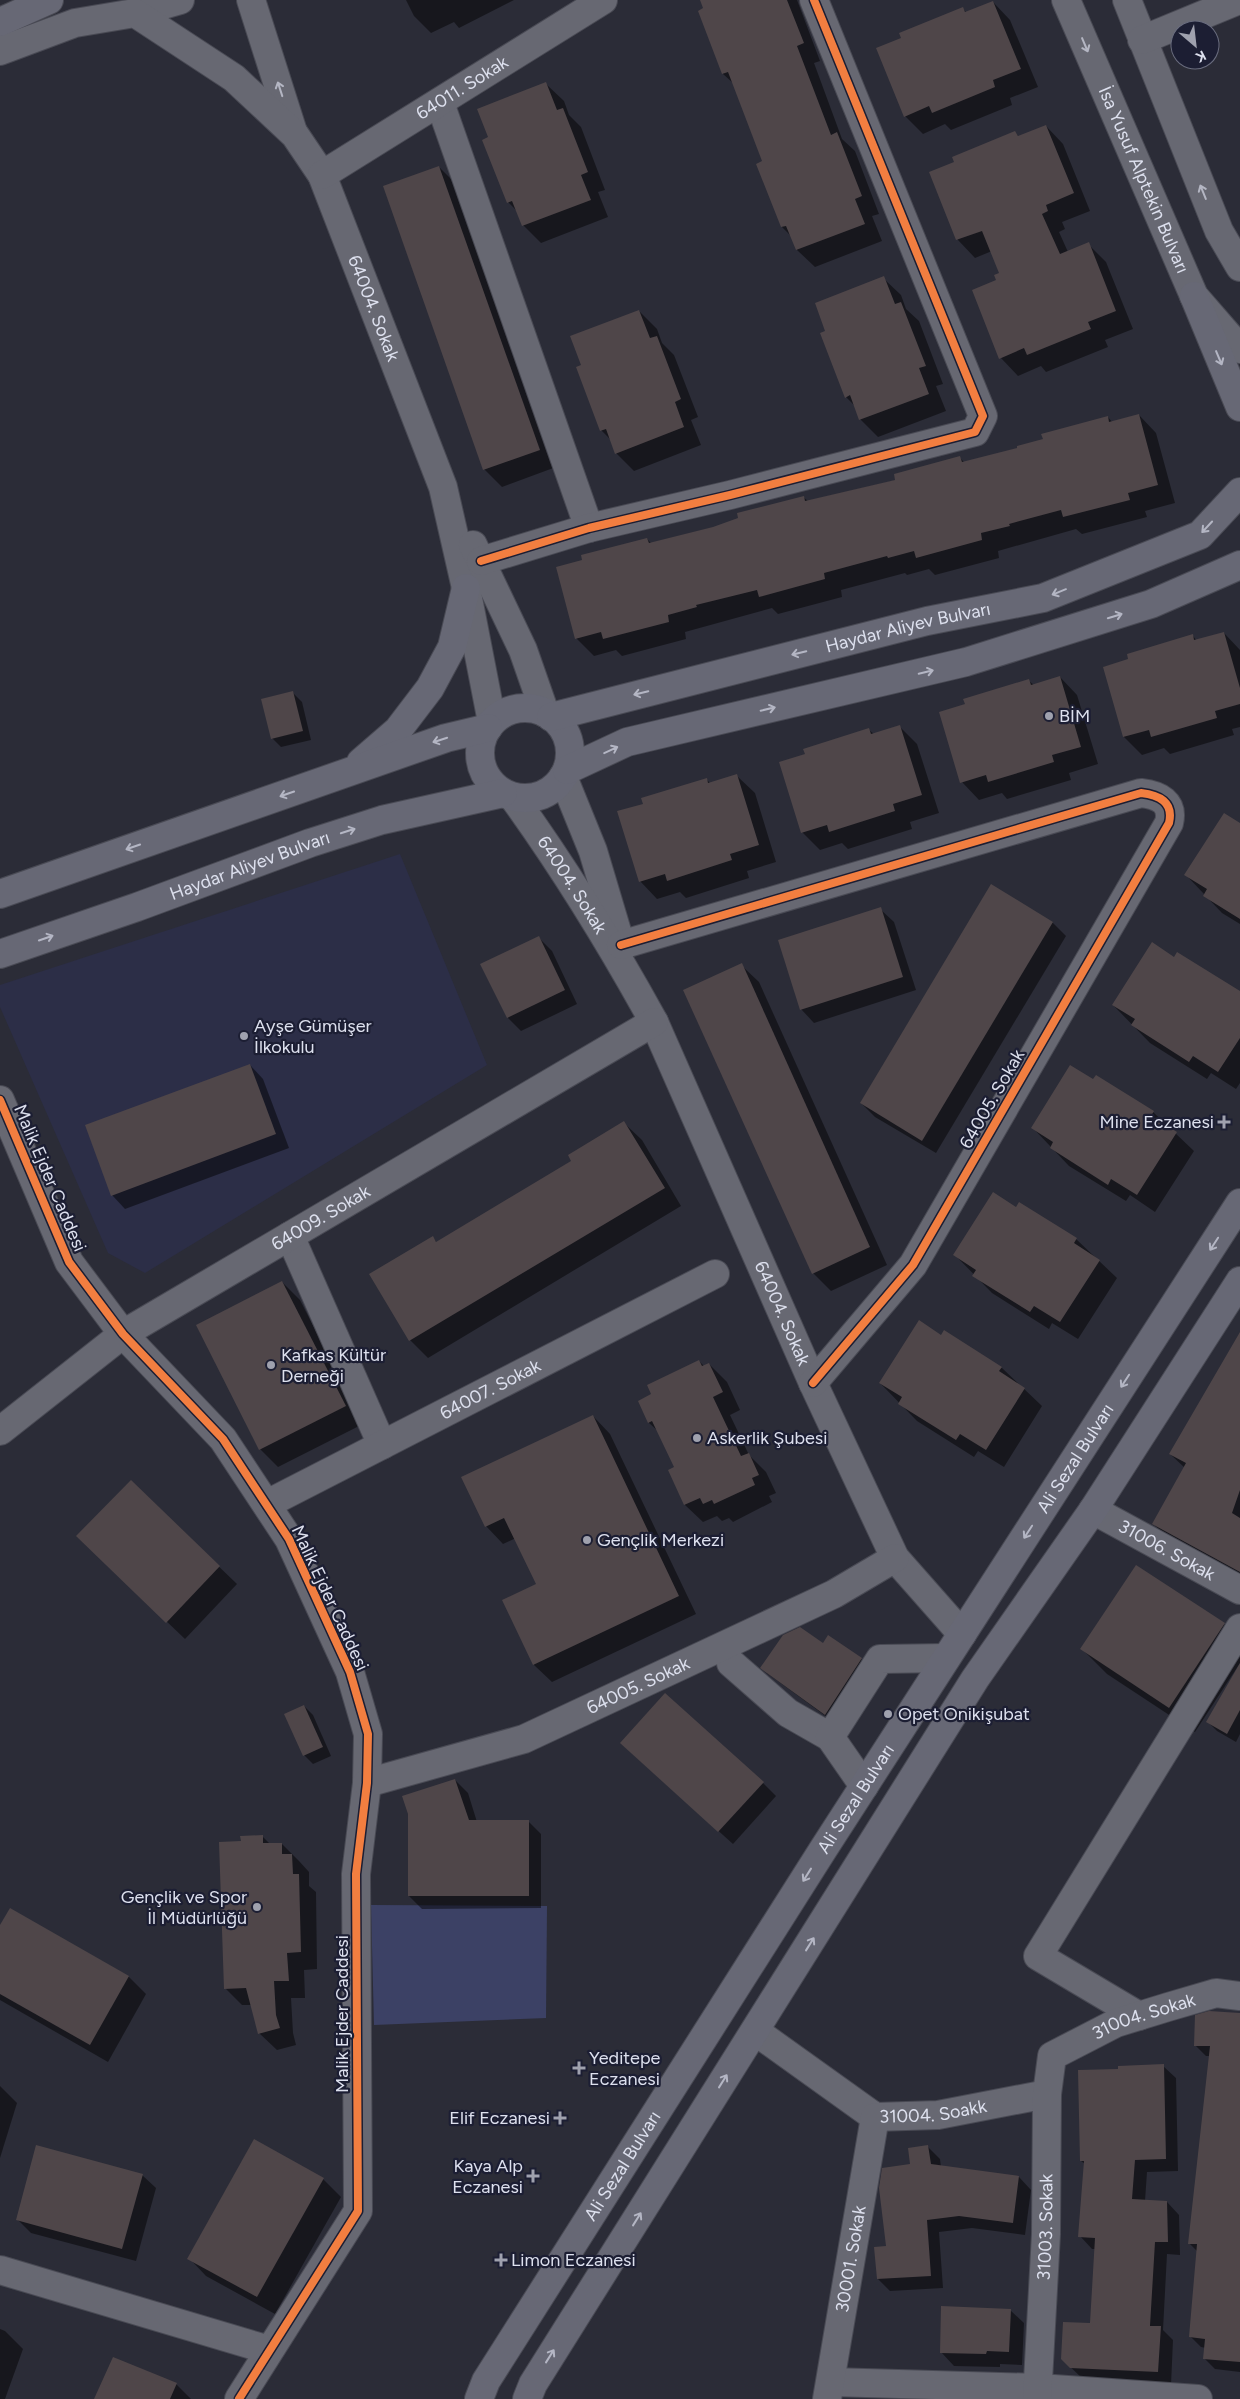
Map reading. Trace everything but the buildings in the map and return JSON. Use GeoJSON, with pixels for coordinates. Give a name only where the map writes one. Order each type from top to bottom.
{"type":"FeatureCollection","features":[{"type":"Feature","properties":{"kind":"main road"},"geometry":{"type":"LineString","coordinates":[[0,22],[49,0]]}},
{"type":"Feature","properties":{"kind":"main road"},"geometry":{"type":"LineString","coordinates":[[1194,296],[1240,407]]}},
{"type":"Feature","properties":{"kind":"main road","name":"Haydar Aliyev Bulvarı"},"geometry":{"type":"LineString","coordinates":[[548,715],[927,621],[1043,598],[1200,535],[1240,492]]}},
{"type":"Feature","properties":{"kind":"main road"},"geometry":{"type":"LineString","coordinates":[[565,774],[627,742],[966,662],[1151,604],[1240,565]]}},
{"type":"Feature","properties":{"kind":"main road"},"geometry":{"type":"LineString","coordinates":[[350,772],[398,730],[430,688],[452,647],[466,588]]}},
{"type":"Feature","properties":{"kind":"main road"},"geometry":{"type":"LineString","coordinates":[[0,894],[446,738],[490,725],[504,714],[517,709],[532,709],[548,715],[560,725],[568,741],[569,758],[565,774],[554,788],[542,795],[528,798],[508,795],[485,775],[481,764],[482,739],[490,725]]}},
{"type":"Feature","properties":{"kind":"main road","name":"Haydar Aliyev Bulvarı"},"geometry":{"type":"LineString","coordinates":[[0,954],[310,842],[382,820],[508,795]]}},
{"type":"Feature","properties":{"kind":"main road","name":"Ali Sezal Bulvarı"},"geometry":{"type":"LineString","coordinates":[[479,2399],[486,2381],[864,1786],[1240,1203]]}},
{"type":"Feature","properties":{"kind":"main road","name":"Ali Sezal Bulvarı"},"geometry":{"type":"LineString","coordinates":[[527,2399],[533,2384],[975,1679],[1093,1510],[1240,1281]]}},
{"type":"Feature","properties":{"kind":"street"},"geometry":{"type":"LineString","coordinates":[[0,51],[75,23],[135,13],[180,0]]}},
{"type":"Feature","properties":{"kind":"street"},"geometry":{"type":"LineString","coordinates":[[251,0],[295,135]]}},
{"type":"Feature","properties":{"kind":"street","name":"64011. Sokak"},"geometry":{"type":"LineString","coordinates":[[322,175],[603,0]]}},
{"type":"Feature","properties":{"kind":"street"},"geometry":{"type":"LineString","coordinates":[[481,561],[589,528],[730,495],[975,432],[983,416],[814,0]]}},
{"type":"Feature","properties":{"kind":"street","name":"İsa Yusuf Alptekin Bulvarı"},"geometry":{"type":"LineString","coordinates":[[1066,0],[1194,296],[1240,349]]}},
{"type":"Feature","properties":{"kind":"street"},"geometry":{"type":"LineString","coordinates":[[1127,0],[1219,231],[1240,267]]}},
{"type":"Feature","properties":{"kind":"street"},"geometry":{"type":"LineString","coordinates":[[1142,40],[1239,0]]}},
{"type":"Feature","properties":{"kind":"street"},"geometry":{"type":"LineString","coordinates":[[135,13],[234,78],[295,135]]}},
{"type":"Feature","properties":{"kind":"street"},"geometry":{"type":"LineString","coordinates":[[440,103],[589,528]]}},
{"type":"Feature","properties":{"kind":"street","name":"64004. Sokak"},"geometry":{"type":"LineString","coordinates":[[295,135],[322,175],[443,487],[481,561],[523,650],[548,715]]}},
{"type":"Feature","properties":{"kind":"street"},"geometry":{"type":"LineString","coordinates":[[1219,231],[1240,254]]}},
{"type":"Feature","properties":{"kind":"street","name":"64004. Sokak"},"geometry":{"type":"LineString","coordinates":[[443,487],[466,588],[490,725]]}},
{"type":"Feature","properties":{"kind":"street","name":"64004. Sokak"},"geometry":{"type":"LineString","coordinates":[[565,774],[593,851],[629,976]]}},
{"type":"Feature","properties":{"kind":"street","name":"64005. Sokak"},"geometry":{"type":"LineString","coordinates":[[621,945],[1141,793],[1156,794],[1169,805],[1171,814],[1169,823],[913,1265],[813,1383]]}},
{"type":"Feature","properties":{"kind":"street","name":"64004. Sokak"},"geometry":{"type":"LineString","coordinates":[[508,795],[551,851],[629,976],[654,1022],[813,1383],[895,1558],[962,1634]]}},
{"type":"Feature","properties":{"kind":"street","name":"64009. Sokak"},"geometry":{"type":"LineString","coordinates":[[0,1431],[123,1334],[654,1022]]}},
{"type":"Feature","properties":{"kind":"street","name":"Malik Ejder Caddesi"},"geometry":{"type":"LineString","coordinates":[[0,1100],[69,1262],[123,1334],[223,1439],[289,1539],[350,1672],[368,1734],[367,1783],[356,1874],[358,2211],[239,2399]]}},
{"type":"Feature","properties":{"kind":"street"},"geometry":{"type":"LineString","coordinates":[[290,1236],[382,1445]]}},
{"type":"Feature","properties":{"kind":"street","name":"64007. Sokak"},"geometry":{"type":"LineString","coordinates":[[267,1504],[715,1274]]}},
{"type":"Feature","properties":{"kind":"street","name":"31006. Sokak"},"geometry":{"type":"LineString","coordinates":[[1093,1510],[1240,1590]]}},
{"type":"Feature","properties":{"kind":"street","name":"64005. Sokak"},"geometry":{"type":"LineString","coordinates":[[367,1783],[524,1739],[834,1594],[895,1558]]}},
{"type":"Feature","properties":{"kind":"street"},"geometry":{"type":"LineString","coordinates":[[1139,2016],[1038,1956],[1240,1628]]}},
{"type":"Feature","properties":{"kind":"street"},"geometry":{"type":"LineString","coordinates":[[830,1737],[880,1659],[946,1658]]}},
{"type":"Feature","properties":{"kind":"street"},"geometry":{"type":"LineString","coordinates":[[731,1663],[788,1713],[830,1737],[864,1786]]}},
{"type":"Feature","properties":{"kind":"street","name":"31004. Sokak"},"geometry":{"type":"LineString","coordinates":[[1052,2056],[1116,2023],[1216,1993],[1240,1996]]}},
{"type":"Feature","properties":{"kind":"street","name":"31004. Soakk"},"geometry":{"type":"LineString","coordinates":[[755,2031],[875,2117],[938,2115],[1047,2094]]}},
{"type":"Feature","properties":{"kind":"street","name":"31003. Sokak"},"geometry":{"type":"LineString","coordinates":[[1038,2394],[1046,2234],[1047,2094],[1052,2056]]}},
{"type":"Feature","properties":{"kind":"street","name":"30001. Sokak"},"geometry":{"type":"LineString","coordinates":[[829,2391],[875,2117]]}},
{"type":"Feature","properties":{"kind":"street"},"geometry":{"type":"LineString","coordinates":[[0,2270],[269,2350]]}},
{"type":"Feature","properties":{"kind":"street"},"geometry":{"type":"LineString","coordinates":[[829,2391],[1038,2394],[1198,2399]]}},
{"type":"Feature","properties":{"kind":"shaded area","name":"Ayşe Gümüşer İlkokulu"},"geometry":{"type":"Polygon","coordinates":[[[400,854],[487,1065],[145,1273],[108,1253],[0,1007],[0,985],[400,854]]]}},
{"type":"Feature","properties":{"kind":"shaded area"},"geometry":{"type":"Polygon","coordinates":[[[371,1905],[547,1906],[546,2018],[374,2025],[371,1905]]]}},
{"type":"Feature","properties":{"kind":"cycle path"},"geometry":{"type":"LineString","coordinates":[[481,561],[589,528],[730,495],[975,432],[983,416],[814,0]]}},
{"type":"Feature","properties":{"kind":"cycle path"},"geometry":{"type":"LineString","coordinates":[[621,945],[1141,793],[1159,798],[1167,805],[1170,816],[1169,823],[913,1265],[813,1383]]}},
{"type":"Feature","properties":{"kind":"cycle path"},"geometry":{"type":"LineString","coordinates":[[0,1100],[69,1262],[123,1334],[223,1439],[289,1539],[350,1672],[368,1734],[367,1783],[356,1874],[358,2211],[239,2399]]}},
{"type":"Feature","properties":{"kind":"place","name":"BİM"},"geometry":{"type":"Point","coordinates":[1049,716]}},
{"type":"Feature","properties":{"kind":"place","name":"Ayşe Gümüşer İlkokulu"},"geometry":{"type":"Point","coordinates":[244,1036]}},
{"type":"Feature","properties":{"kind":"place","name":"Mine Eczanesi"},"geometry":{"type":"Point","coordinates":[1224,1122]}},
{"type":"Feature","properties":{"kind":"place","name":"Kafkas Kültür Derneği"},"geometry":{"type":"Point","coordinates":[271,1365]}},
{"type":"Feature","properties":{"kind":"place","name":"Askerlik Şubesi"},"geometry":{"type":"Point","coordinates":[697,1438]}},
{"type":"Feature","properties":{"kind":"place","name":"Gençlik Merkezi"},"geometry":{"type":"Point","coordinates":[587,1540]}},
{"type":"Feature","properties":{"kind":"place","name":"Opet Onikişubat"},"geometry":{"type":"Point","coordinates":[888,1714]}},
{"type":"Feature","properties":{"kind":"place","name":"Gençlik ve Spor İl Müdürlüğü"},"geometry":{"type":"Point","coordinates":[257,1907]}},
{"type":"Feature","properties":{"kind":"place","name":"Yeditepe Eczanesi"},"geometry":{"type":"Point","coordinates":[579,2068]}},
{"type":"Feature","properties":{"kind":"place","name":"Elif Eczanesi"},"geometry":{"type":"Point","coordinates":[560,2118]}},
{"type":"Feature","properties":{"kind":"place","name":"Kaya Alp Eczanesi"},"geometry":{"type":"Point","coordinates":[533,2176]}},
{"type":"Feature","properties":{"kind":"place","name":"Limon Eczanesi"},"geometry":{"type":"Point","coordinates":[501,2260]}}]}
